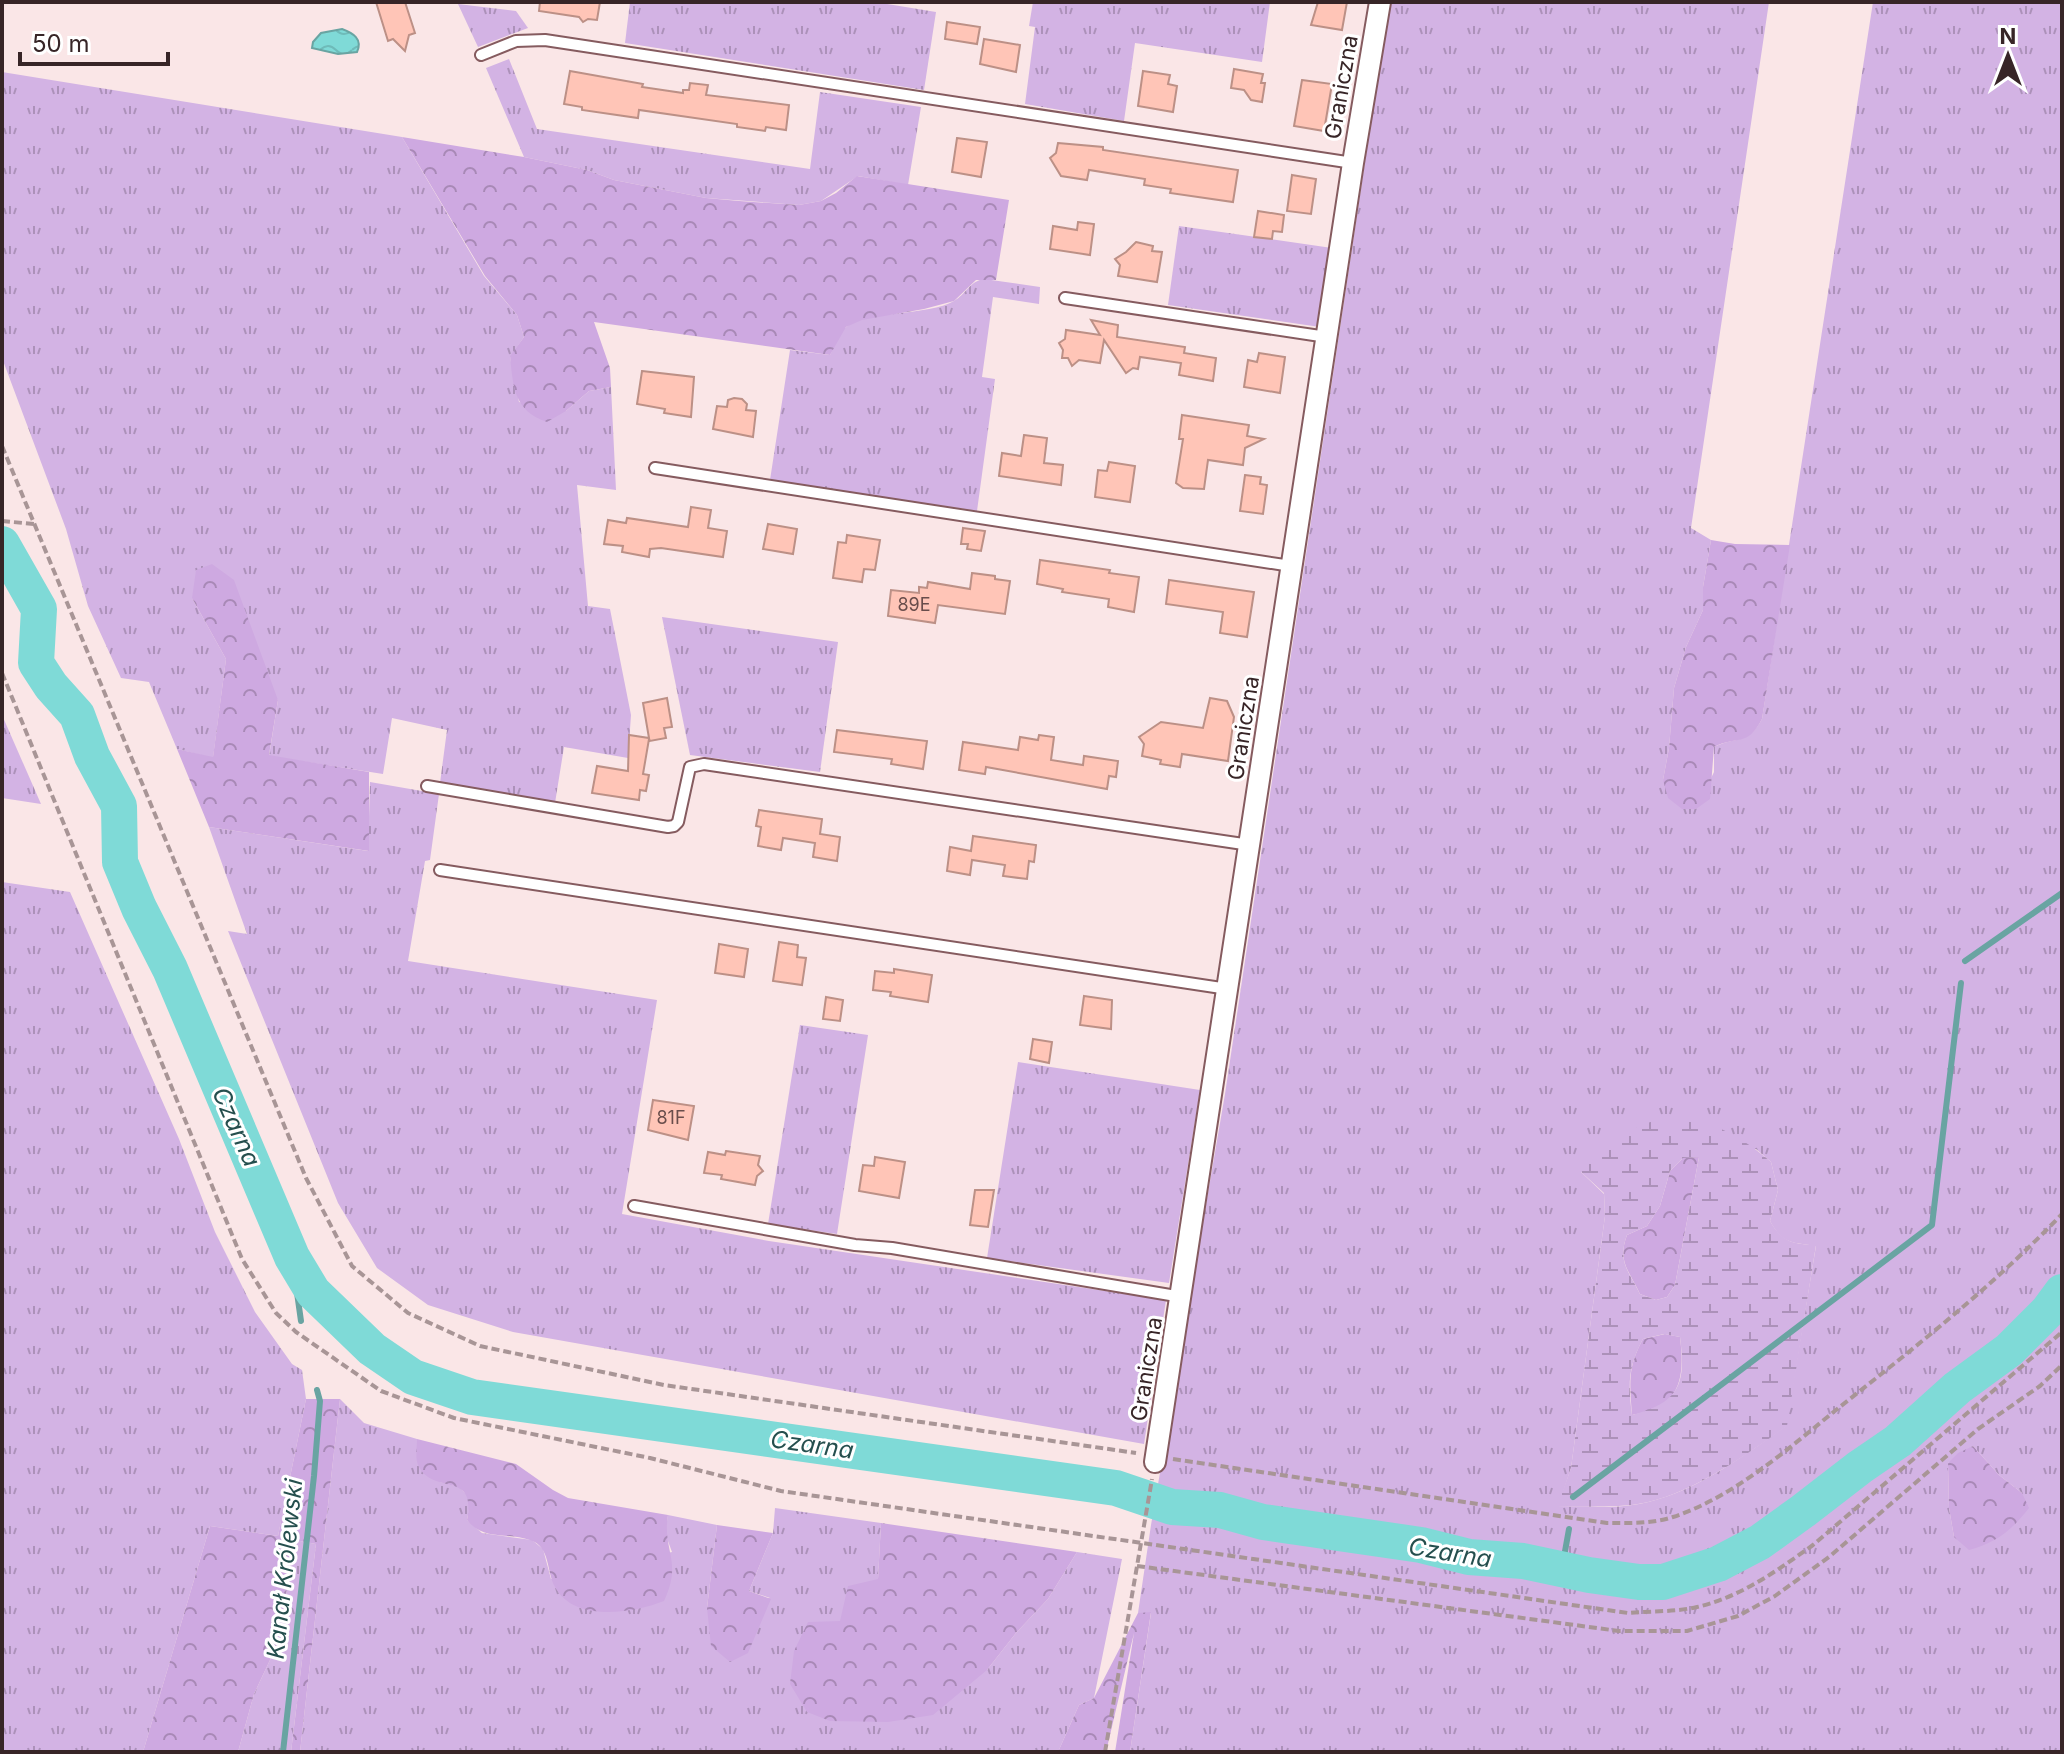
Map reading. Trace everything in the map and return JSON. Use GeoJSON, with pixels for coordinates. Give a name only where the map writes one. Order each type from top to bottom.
{"type":"FeatureCollection","features":[{"type":"Feature","properties":{"kind":"street","name":"Graniczna"},"geometry":{"type":"LineString","coordinates":[[1156,1459],[1380,2]]}},
{"type":"Feature","properties":{"kind":"lane"},"geometry":{"type":"LineString","coordinates":[[481,55],[524,39],[545,40],[1353,163]]}},
{"type":"Feature","properties":{"kind":"lane"},"geometry":{"type":"LineString","coordinates":[[1065,298],[1327,337]]}},
{"type":"Feature","properties":{"kind":"lane"},"geometry":{"type":"LineString","coordinates":[[655,468],[1291,566]]}},
{"type":"Feature","properties":{"kind":"lane"},"geometry":{"type":"LineString","coordinates":[[427,786],[668,827],[678,822],[690,767],[704,764],[1250,845]]}},
{"type":"Feature","properties":{"kind":"lane"},"geometry":{"type":"LineString","coordinates":[[440,870],[1229,989]]}},
{"type":"Feature","properties":{"kind":"lane"},"geometry":{"type":"LineString","coordinates":[[634,1206],[1182,1297]]}},
{"type":"Feature","properties":{"kind":"path"},"geometry":{"type":"LineString","coordinates":[[2,446],[306,1178],[352,1266],[408,1313],[480,1346],[664,1385],[1607,1523],[1637,1523],[1672,1518],[1719,1497],[1790,1447],[1948,1322],[2062,1214]]}},
{"type":"Feature","properties":{"kind":"path"},"geometry":{"type":"LineString","coordinates":[[2,521],[34,524]]}},
{"type":"Feature","properties":{"kind":"path"},"geometry":{"type":"LineString","coordinates":[[2,673],[242,1259],[276,1313],[296,1332],[381,1391],[454,1418],[650,1458],[781,1491],[1628,1613],[1697,1607],[1742,1591],[1776,1571],[1813,1545],[2062,1332]]}},
{"type":"Feature","properties":{"kind":"path"},"geometry":{"type":"LineString","coordinates":[[1137,1566],[1619,1631],[1687,1631],[1738,1616],[1775,1596],[1829,1557],[1978,1429],[2040,1386],[2062,1365]]}},
{"type":"Feature","properties":{"kind":"path"},"geometry":{"type":"LineString","coordinates":[[1105,1752],[1156,1459]]}},
{"type":"Feature","properties":{"kind":"green space"},"geometry":{"type":"Polygon","coordinates":[[[630,2],[875,2],[936,12],[924,90],[625,43],[630,2]]]}},
{"type":"Feature","properties":{"kind":"green space"},"geometry":{"type":"Polygon","coordinates":[[[1033,2],[1270,2],[1262,62],[1135,43],[1124,121],[1025,104],[1035,27],[1029,26],[1033,2]]]}},
{"type":"Feature","properties":{"kind":"green space"},"geometry":{"type":"Polygon","coordinates":[[[1389,2],[1769,2],[1691,528],[1711,540],[1703,587],[1703,610],[1686,647],[1674,688],[1663,780],[1696,809],[1714,772],[1714,747],[1752,733],[1762,719],[1873,2],[2062,2],[2062,1752],[1130,1752],[1151,1613],[1138,1613],[1225,1094],[1389,2]],[[1756,1149],[1581,1172],[1604,1194],[1605,1216],[1571,1468],[1558,1507],[1639,1504],[1679,1492],[1716,1473],[1786,1426],[1816,1246],[1789,1241],[1779,1234],[1770,1221],[1778,1190],[1771,1162],[1756,1149]],[[1973,1446],[1948,1463],[1949,1508],[1954,1537],[2022,1493],[1999,1475],[1973,1446]]]}},
{"type":"Feature","properties":{"kind":"green space"},"geometry":{"type":"Polygon","coordinates":[[[458,4],[516,11],[528,28],[478,47],[458,4]]]}},
{"type":"Feature","properties":{"kind":"green space"},"geometry":{"type":"Polygon","coordinates":[[[509,59],[537,129],[810,169],[820,92],[921,107],[908,185],[858,176],[821,201],[799,205],[706,198],[614,180],[587,170],[524,157],[486,68],[509,59]]]}},
{"type":"Feature","properties":{"kind":"green space"},"geometry":{"type":"Polygon","coordinates":[[[2,72],[402,137],[484,276],[517,315],[524,337],[510,357],[519,402],[566,411],[589,391],[611,387],[616,490],[577,485],[588,606],[610,609],[631,715],[628,758],[564,747],[555,803],[440,783],[447,730],[392,718],[383,774],[269,756],[278,700],[192,598],[226,659],[213,758],[177,749],[149,682],[121,678],[88,606],[66,529],[2,358],[2,72]]]}},
{"type":"Feature","properties":{"kind":"green space"},"geometry":{"type":"Polygon","coordinates":[[[402,137],[524,157],[587,170],[614,180],[706,198],[799,205],[821,201],[857,176],[1009,200],[996,280],[976,280],[954,301],[862,320],[846,327],[830,355],[594,322],[610,368],[611,387],[589,391],[566,411],[547,422],[528,411],[514,388],[510,356],[524,337],[517,315],[485,276],[402,137]]]}},
{"type":"Feature","properties":{"kind":"green space"},"geometry":{"type":"Polygon","coordinates":[[[1179,226],[1332,248],[1320,327],[1168,305],[1179,226]]]}},
{"type":"Feature","properties":{"kind":"green space"},"geometry":{"type":"Polygon","coordinates":[[[984,279],[1040,287],[1039,304],[993,297],[982,377],[995,379],[977,511],[770,480],[790,350],[830,355],[845,328],[854,322],[943,306],[958,298],[975,282],[984,279]]]}},
{"type":"Feature","properties":{"kind":"green space"},"geometry":{"type":"Polygon","coordinates":[[[1711,540],[1735,544],[1790,545],[1762,719],[1746,737],[1714,747],[1710,799],[1696,809],[1682,809],[1668,798],[1663,780],[1674,688],[1686,647],[1703,610],[1703,587],[1711,540]]]}},
{"type":"Feature","properties":{"kind":"green space"},"geometry":{"type":"Polygon","coordinates":[[[212,564],[234,580],[278,700],[269,755],[369,772],[369,851],[209,827],[177,749],[213,757],[226,659],[192,598],[196,570],[212,564]]]}},
{"type":"Feature","properties":{"kind":"green space"},"geometry":{"type":"Polygon","coordinates":[[[662,617],[838,642],[820,772],[690,755],[662,617]]]}},
{"type":"Feature","properties":{"kind":"green space"},"geometry":{"type":"Polygon","coordinates":[[[2,715],[41,804],[2,798],[2,715]]]}},
{"type":"Feature","properties":{"kind":"green space"},"geometry":{"type":"Polygon","coordinates":[[[370,782],[439,794],[430,860],[425,861],[408,961],[657,1000],[622,1214],[769,1241],[1166,1300],[1144,1444],[513,1332],[428,1305],[377,1268],[338,1203],[228,931],[247,934],[209,827],[368,851],[370,782]]]}},
{"type":"Feature","properties":{"kind":"green space"},"geometry":{"type":"Polygon","coordinates":[[[2,882],[70,892],[179,1139],[215,1232],[255,1312],[292,1364],[302,1370],[306,1399],[278,1536],[210,1526],[143,1752],[2,1752],[2,882]]]}},
{"type":"Feature","properties":{"kind":"green space"},"geometry":{"type":"Polygon","coordinates":[[[800,1025],[868,1035],[837,1234],[768,1224],[800,1025]]]}},
{"type":"Feature","properties":{"kind":"green space"},"geometry":{"type":"Polygon","coordinates":[[[1018,1062],[1200,1090],[1169,1283],[987,1258],[1018,1062]]]}},
{"type":"Feature","properties":{"kind":"green space"},"geometry":{"type":"Polygon","coordinates":[[[1681,1117],[1706,1123],[1761,1153],[1771,1162],[1778,1190],[1770,1221],[1789,1240],[1816,1245],[1787,1426],[1716,1473],[1678,1492],[1638,1504],[1557,1507],[1571,1468],[1605,1216],[1604,1193],[1580,1171],[1624,1132],[1653,1121],[1681,1117]],[[1699,1157],[1683,1158],[1670,1171],[1660,1206],[1647,1226],[1627,1235],[1624,1244],[1628,1272],[1640,1294],[1656,1300],[1667,1297],[1675,1285],[1699,1157]],[[1664,1334],[1643,1339],[1634,1358],[1630,1376],[1632,1415],[1661,1404],[1670,1397],[1680,1379],[1680,1337],[1664,1334]]]}},
{"type":"Feature","properties":{"kind":"green space"},"geometry":{"type":"Polygon","coordinates":[[[1699,1157],[1675,1285],[1667,1297],[1656,1300],[1640,1294],[1628,1272],[1624,1244],[1627,1235],[1647,1226],[1660,1206],[1670,1171],[1683,1158],[1699,1157]]]}},
{"type":"Feature","properties":{"kind":"green space"},"geometry":{"type":"Polygon","coordinates":[[[1665,1334],[1680,1337],[1682,1357],[1678,1386],[1667,1402],[1658,1408],[1632,1415],[1631,1376],[1638,1349],[1643,1339],[1665,1334]]]}},
{"type":"Feature","properties":{"kind":"green space"},"geometry":{"type":"Polygon","coordinates":[[[306,1399],[340,1399],[300,1752],[291,1752],[316,1544],[295,1540],[278,1643],[254,1694],[238,1752],[143,1752],[210,1526],[278,1536],[306,1399]]]}},
{"type":"Feature","properties":{"kind":"green space"},"geometry":{"type":"Polygon","coordinates":[[[340,1399],[364,1423],[417,1439],[417,1457],[440,1482],[459,1487],[467,1495],[470,1504],[467,1520],[482,1533],[532,1540],[543,1549],[551,1579],[672,1552],[665,1533],[668,1515],[717,1525],[707,1608],[770,1598],[749,1591],[773,1533],[775,1508],[881,1523],[878,1579],[987,1670],[1048,1599],[1077,1552],[1122,1559],[1094,1698],[1079,1705],[1058,1752],[300,1752],[340,1399]]]}},
{"type":"Feature","properties":{"kind":"green space"},"geometry":{"type":"Polygon","coordinates":[[[417,1439],[516,1464],[568,1498],[668,1515],[672,1576],[664,1601],[637,1609],[605,1612],[576,1606],[555,1587],[545,1554],[537,1543],[473,1527],[467,1520],[466,1494],[433,1480],[418,1465],[417,1439]]]}},
{"type":"Feature","properties":{"kind":"green space"},"geometry":{"type":"Polygon","coordinates":[[[1973,1446],[1999,1475],[2022,1493],[2029,1508],[2003,1535],[1969,1550],[1954,1537],[1949,1508],[1948,1463],[1958,1453],[1973,1446]]]}},
{"type":"Feature","properties":{"kind":"green space"},"geometry":{"type":"Polygon","coordinates":[[[881,1523],[1077,1552],[1048,1599],[987,1670],[933,1715],[888,1722],[830,1721],[807,1712],[790,1684],[794,1651],[808,1622],[840,1621],[848,1586],[878,1579],[881,1523]]]}},
{"type":"Feature","properties":{"kind":"green space"},"geometry":{"type":"Polygon","coordinates":[[[717,1525],[773,1533],[749,1591],[771,1599],[748,1653],[730,1662],[711,1646],[707,1608],[717,1525]]]}},
{"type":"Feature","properties":{"kind":"green space"},"geometry":{"type":"Polygon","coordinates":[[[295,1540],[316,1544],[291,1752],[238,1752],[254,1694],[278,1643],[295,1540]]]}},
{"type":"Feature","properties":{"kind":"green space"},"geometry":{"type":"Polygon","coordinates":[[[1151,1612],[1130,1752],[1115,1752],[1134,1633],[1106,1752],[1058,1752],[1079,1705],[1094,1698],[1138,1613],[1151,1612]]]}},
{"type":"Feature","properties":{"kind":"water"},"geometry":{"type":"Polygon","coordinates":[[[342,29],[356,37],[359,43],[357,52],[338,54],[312,48],[321,33],[342,29]]]}},
{"type":"Feature","properties":{"kind":"building"},"geometry":{"type":"Polygon","coordinates":[[[376,2],[405,2],[415,33],[409,35],[405,51],[393,39],[388,41],[376,2]]]}},
{"type":"Feature","properties":{"kind":"building"},"geometry":{"type":"Polygon","coordinates":[[[540,2],[600,2],[597,20],[583,22],[579,17],[539,11],[540,2]]]}},
{"type":"Feature","properties":{"kind":"building"},"geometry":{"type":"Polygon","coordinates":[[[1318,2],[1347,2],[1342,30],[1311,25],[1318,2]]]}},
{"type":"Feature","properties":{"kind":"building"},"geometry":{"type":"Polygon","coordinates":[[[947,22],[980,27],[977,44],[945,39],[947,22]]]}},
{"type":"Feature","properties":{"kind":"building"},"geometry":{"type":"Polygon","coordinates":[[[984,39],[1020,45],[1016,72],[980,64],[984,39]]]}},
{"type":"Feature","properties":{"kind":"building"},"geometry":{"type":"Polygon","coordinates":[[[1234,69],[1263,74],[1262,102],[1251,100],[1244,90],[1231,88],[1234,69]]]}},
{"type":"Feature","properties":{"kind":"building"},"geometry":{"type":"Polygon","coordinates":[[[570,71],[683,93],[683,90],[689,90],[690,83],[708,85],[706,95],[789,105],[786,130],[766,127],[765,131],[639,110],[638,118],[582,110],[582,107],[564,104],[570,71]]]}},
{"type":"Feature","properties":{"kind":"building"},"geometry":{"type":"Polygon","coordinates":[[[1143,71],[1170,75],[1168,84],[1177,86],[1173,112],[1138,106],[1143,71]]]}},
{"type":"Feature","properties":{"kind":"building"},"geometry":{"type":"Polygon","coordinates":[[[1302,80],[1332,84],[1324,131],[1294,126],[1302,80]]]}},
{"type":"Feature","properties":{"kind":"building"},"geometry":{"type":"Polygon","coordinates":[[[957,138],[987,142],[981,177],[952,172],[957,138]]]}},
{"type":"Feature","properties":{"kind":"building"},"geometry":{"type":"Polygon","coordinates":[[[1058,143],[1103,147],[1103,150],[1238,170],[1233,202],[1170,193],[1171,189],[1144,185],[1145,179],[1089,170],[1087,180],[1061,176],[1050,158],[1056,153],[1058,143]]]}},
{"type":"Feature","properties":{"kind":"building"},"geometry":{"type":"Polygon","coordinates":[[[1292,175],[1316,179],[1311,214],[1287,211],[1292,175]]]}},
{"type":"Feature","properties":{"kind":"building"},"geometry":{"type":"Polygon","coordinates":[[[1258,211],[1284,215],[1282,232],[1273,231],[1272,239],[1254,237],[1258,211]]]}},
{"type":"Feature","properties":{"kind":"building"},"geometry":{"type":"Polygon","coordinates":[[[1078,222],[1094,224],[1090,255],[1050,249],[1053,226],[1077,230],[1078,222]]]}},
{"type":"Feature","properties":{"kind":"building"},"geometry":{"type":"Polygon","coordinates":[[[1136,242],[1153,246],[1152,251],[1162,252],[1157,282],[1118,276],[1120,265],[1115,259],[1136,242]]]}},
{"type":"Feature","properties":{"kind":"building"},"geometry":{"type":"Polygon","coordinates":[[[1091,320],[1118,325],[1117,337],[1185,347],[1184,353],[1216,358],[1213,381],[1179,375],[1181,363],[1140,357],[1138,369],[1133,368],[1126,373],[1104,340],[1100,363],[1079,360],[1072,366],[1068,358],[1062,358],[1063,350],[1059,343],[1065,339],[1066,330],[1100,335],[1091,320]]]}},
{"type":"Feature","properties":{"kind":"building"},"geometry":{"type":"Polygon","coordinates":[[[1259,353],[1285,357],[1280,393],[1244,387],[1248,360],[1257,362],[1259,353]]]}},
{"type":"Feature","properties":{"kind":"building"},"geometry":{"type":"Polygon","coordinates":[[[642,371],[694,377],[691,417],[664,413],[665,409],[637,404],[642,371]]]}},
{"type":"Feature","properties":{"kind":"building"},"geometry":{"type":"Polygon","coordinates":[[[742,399],[747,404],[746,410],[756,411],[753,437],[713,429],[717,406],[727,407],[728,400],[742,399]]]}},
{"type":"Feature","properties":{"kind":"building"},"geometry":{"type":"Polygon","coordinates":[[[1182,415],[1249,425],[1247,436],[1264,439],[1245,448],[1243,465],[1208,460],[1204,489],[1183,488],[1176,483],[1183,439],[1179,439],[1182,415]]]}},
{"type":"Feature","properties":{"kind":"building"},"geometry":{"type":"Polygon","coordinates":[[[1024,435],[1047,438],[1044,463],[1063,465],[1061,485],[999,476],[1002,453],[1021,456],[1024,435]]]}},
{"type":"Feature","properties":{"kind":"building"},"geometry":{"type":"Polygon","coordinates":[[[1109,462],[1135,466],[1130,502],[1095,497],[1098,470],[1107,471],[1109,462]]]}},
{"type":"Feature","properties":{"kind":"building"},"geometry":{"type":"Polygon","coordinates":[[[1245,475],[1261,477],[1260,484],[1267,485],[1263,514],[1240,511],[1245,475]]]}},
{"type":"Feature","properties":{"kind":"building"},"geometry":{"type":"Polygon","coordinates":[[[691,507],[711,510],[708,528],[727,531],[723,557],[661,548],[650,549],[649,557],[622,552],[623,546],[604,544],[608,520],[626,523],[627,518],[688,527],[691,507]]]}},
{"type":"Feature","properties":{"kind":"building"},"geometry":{"type":"Polygon","coordinates":[[[768,524],[797,529],[793,554],[763,549],[768,524]]]}},
{"type":"Feature","properties":{"kind":"building"},"geometry":{"type":"Polygon","coordinates":[[[963,528],[985,531],[981,551],[967,549],[968,544],[961,544],[963,528]]]}},
{"type":"Feature","properties":{"kind":"building"},"geometry":{"type":"Polygon","coordinates":[[[847,535],[880,540],[875,570],[864,569],[862,582],[833,578],[838,542],[846,543],[847,535]]]}},
{"type":"Feature","properties":{"kind":"building"},"geometry":{"type":"Polygon","coordinates":[[[1040,560],[1139,577],[1134,612],[1108,607],[1109,599],[1062,592],[1063,589],[1037,584],[1040,560]]]}},
{"type":"Feature","properties":{"kind":"building"},"geometry":{"type":"Polygon","coordinates":[[[972,573],[1010,581],[1005,614],[938,605],[935,623],[888,616],[891,590],[919,593],[919,587],[927,588],[928,582],[970,589],[972,573]]]}},
{"type":"Feature","properties":{"kind":"building"},"geometry":{"type":"Polygon","coordinates":[[[1169,580],[1254,592],[1247,637],[1220,633],[1223,612],[1166,604],[1169,580]]]}},
{"type":"Feature","properties":{"kind":"building"},"geometry":{"type":"Polygon","coordinates":[[[667,698],[672,727],[664,728],[666,738],[649,739],[643,774],[649,775],[646,791],[640,790],[639,800],[592,793],[597,766],[628,771],[629,735],[649,738],[643,703],[667,698]]]}},
{"type":"Feature","properties":{"kind":"building"},"geometry":{"type":"Polygon","coordinates":[[[1210,698],[1227,701],[1234,717],[1228,761],[1182,754],[1180,767],[1160,764],[1161,760],[1142,756],[1144,744],[1139,737],[1161,722],[1203,728],[1210,698]]]}},
{"type":"Feature","properties":{"kind":"building"},"geometry":{"type":"Polygon","coordinates":[[[837,730],[927,741],[923,769],[891,764],[892,759],[834,752],[837,730]]]}},
{"type":"Feature","properties":{"kind":"building"},"geometry":{"type":"Polygon","coordinates":[[[1039,735],[1054,737],[1051,760],[1083,765],[1084,756],[1118,761],[1116,777],[1109,776],[1107,789],[986,767],[985,774],[959,770],[963,742],[1018,750],[1020,737],[1038,740],[1039,735]]]}},
{"type":"Feature","properties":{"kind":"building"},"geometry":{"type":"Polygon","coordinates":[[[759,810],[822,819],[820,834],[840,837],[837,861],[813,857],[815,843],[783,838],[781,850],[758,846],[761,827],[756,826],[759,810]]]}},
{"type":"Feature","properties":{"kind":"building"},"geometry":{"type":"Polygon","coordinates":[[[973,836],[1036,845],[1034,862],[1029,861],[1027,879],[1003,876],[1005,865],[972,860],[970,875],[947,871],[950,847],[971,851],[973,836]]]}},
{"type":"Feature","properties":{"kind":"building"},"geometry":{"type":"Polygon","coordinates":[[[779,942],[798,945],[797,957],[806,958],[802,985],[773,981],[779,942]]]}},
{"type":"Feature","properties":{"kind":"building"},"geometry":{"type":"Polygon","coordinates":[[[719,944],[748,949],[744,977],[715,973],[719,944]]]}},
{"type":"Feature","properties":{"kind":"building"},"geometry":{"type":"Polygon","coordinates":[[[894,969],[932,975],[928,1002],[873,990],[875,971],[894,973],[894,969]]]}},
{"type":"Feature","properties":{"kind":"building"},"geometry":{"type":"Polygon","coordinates":[[[1084,996],[1112,1000],[1111,1029],[1080,1025],[1084,996]]]}},
{"type":"Feature","properties":{"kind":"building"},"geometry":{"type":"Polygon","coordinates":[[[826,997],[843,1000],[840,1021],[823,1019],[826,997]]]}},
{"type":"Feature","properties":{"kind":"building"},"geometry":{"type":"Polygon","coordinates":[[[1033,1039],[1052,1042],[1049,1063],[1030,1059],[1033,1039]]]}},
{"type":"Feature","properties":{"kind":"building"},"geometry":{"type":"Polygon","coordinates":[[[653,1100],[694,1106],[688,1140],[648,1130],[653,1100]]]}},
{"type":"Feature","properties":{"kind":"building"},"geometry":{"type":"Polygon","coordinates":[[[726,1151],[760,1156],[758,1165],[763,1171],[757,1176],[755,1185],[704,1173],[708,1152],[725,1155],[726,1151]]]}},
{"type":"Feature","properties":{"kind":"building"},"geometry":{"type":"Polygon","coordinates":[[[875,1157],[905,1162],[899,1198],[859,1191],[863,1165],[874,1166],[875,1157]]]}},
{"type":"Feature","properties":{"kind":"building"},"geometry":{"type":"Polygon","coordinates":[[[975,1190],[994,1190],[988,1227],[970,1225],[975,1190]]]}},
{"type":"Feature","properties":{"kind":"waterway","name":"Czarna"},"geometry":{"type":"LineString","coordinates":[[2,544],[39,609],[36,663],[51,686],[77,715],[92,756],[119,806],[120,862],[170,969],[292,1257],[313,1292],[372,1349],[413,1377],[472,1397],[1116,1488],[1172,1507],[1220,1510],[1263,1522],[1421,1545],[1469,1557],[1523,1561],[1639,1582],[1663,1582],[1718,1564],[1760,1542],[1803,1511],[1898,1441],[1957,1388],[2009,1350],[2048,1311],[2062,1292]]}},
{"type":"Feature","properties":{"kind":"waterway"},"geometry":{"type":"LineString","coordinates":[[1965,961],[2062,893]]}},
{"type":"Feature","properties":{"kind":"waterway"},"geometry":{"type":"LineString","coordinates":[[1573,1497],[1932,1225],[1961,983]]}},
{"type":"Feature","properties":{"kind":"waterway","name":"Kanał Królewski"},"geometry":{"type":"LineString","coordinates":[[292,1257],[301,1321]]}},
{"type":"Feature","properties":{"kind":"waterway","name":"Kanał Królewski"},"geometry":{"type":"LineString","coordinates":[[283,1752],[314,1476],[320,1401],[317,1390]]}},
{"type":"Feature","properties":{"kind":"waterway"},"geometry":{"type":"LineString","coordinates":[[1562,1568],[1569,1529]]}}]}
